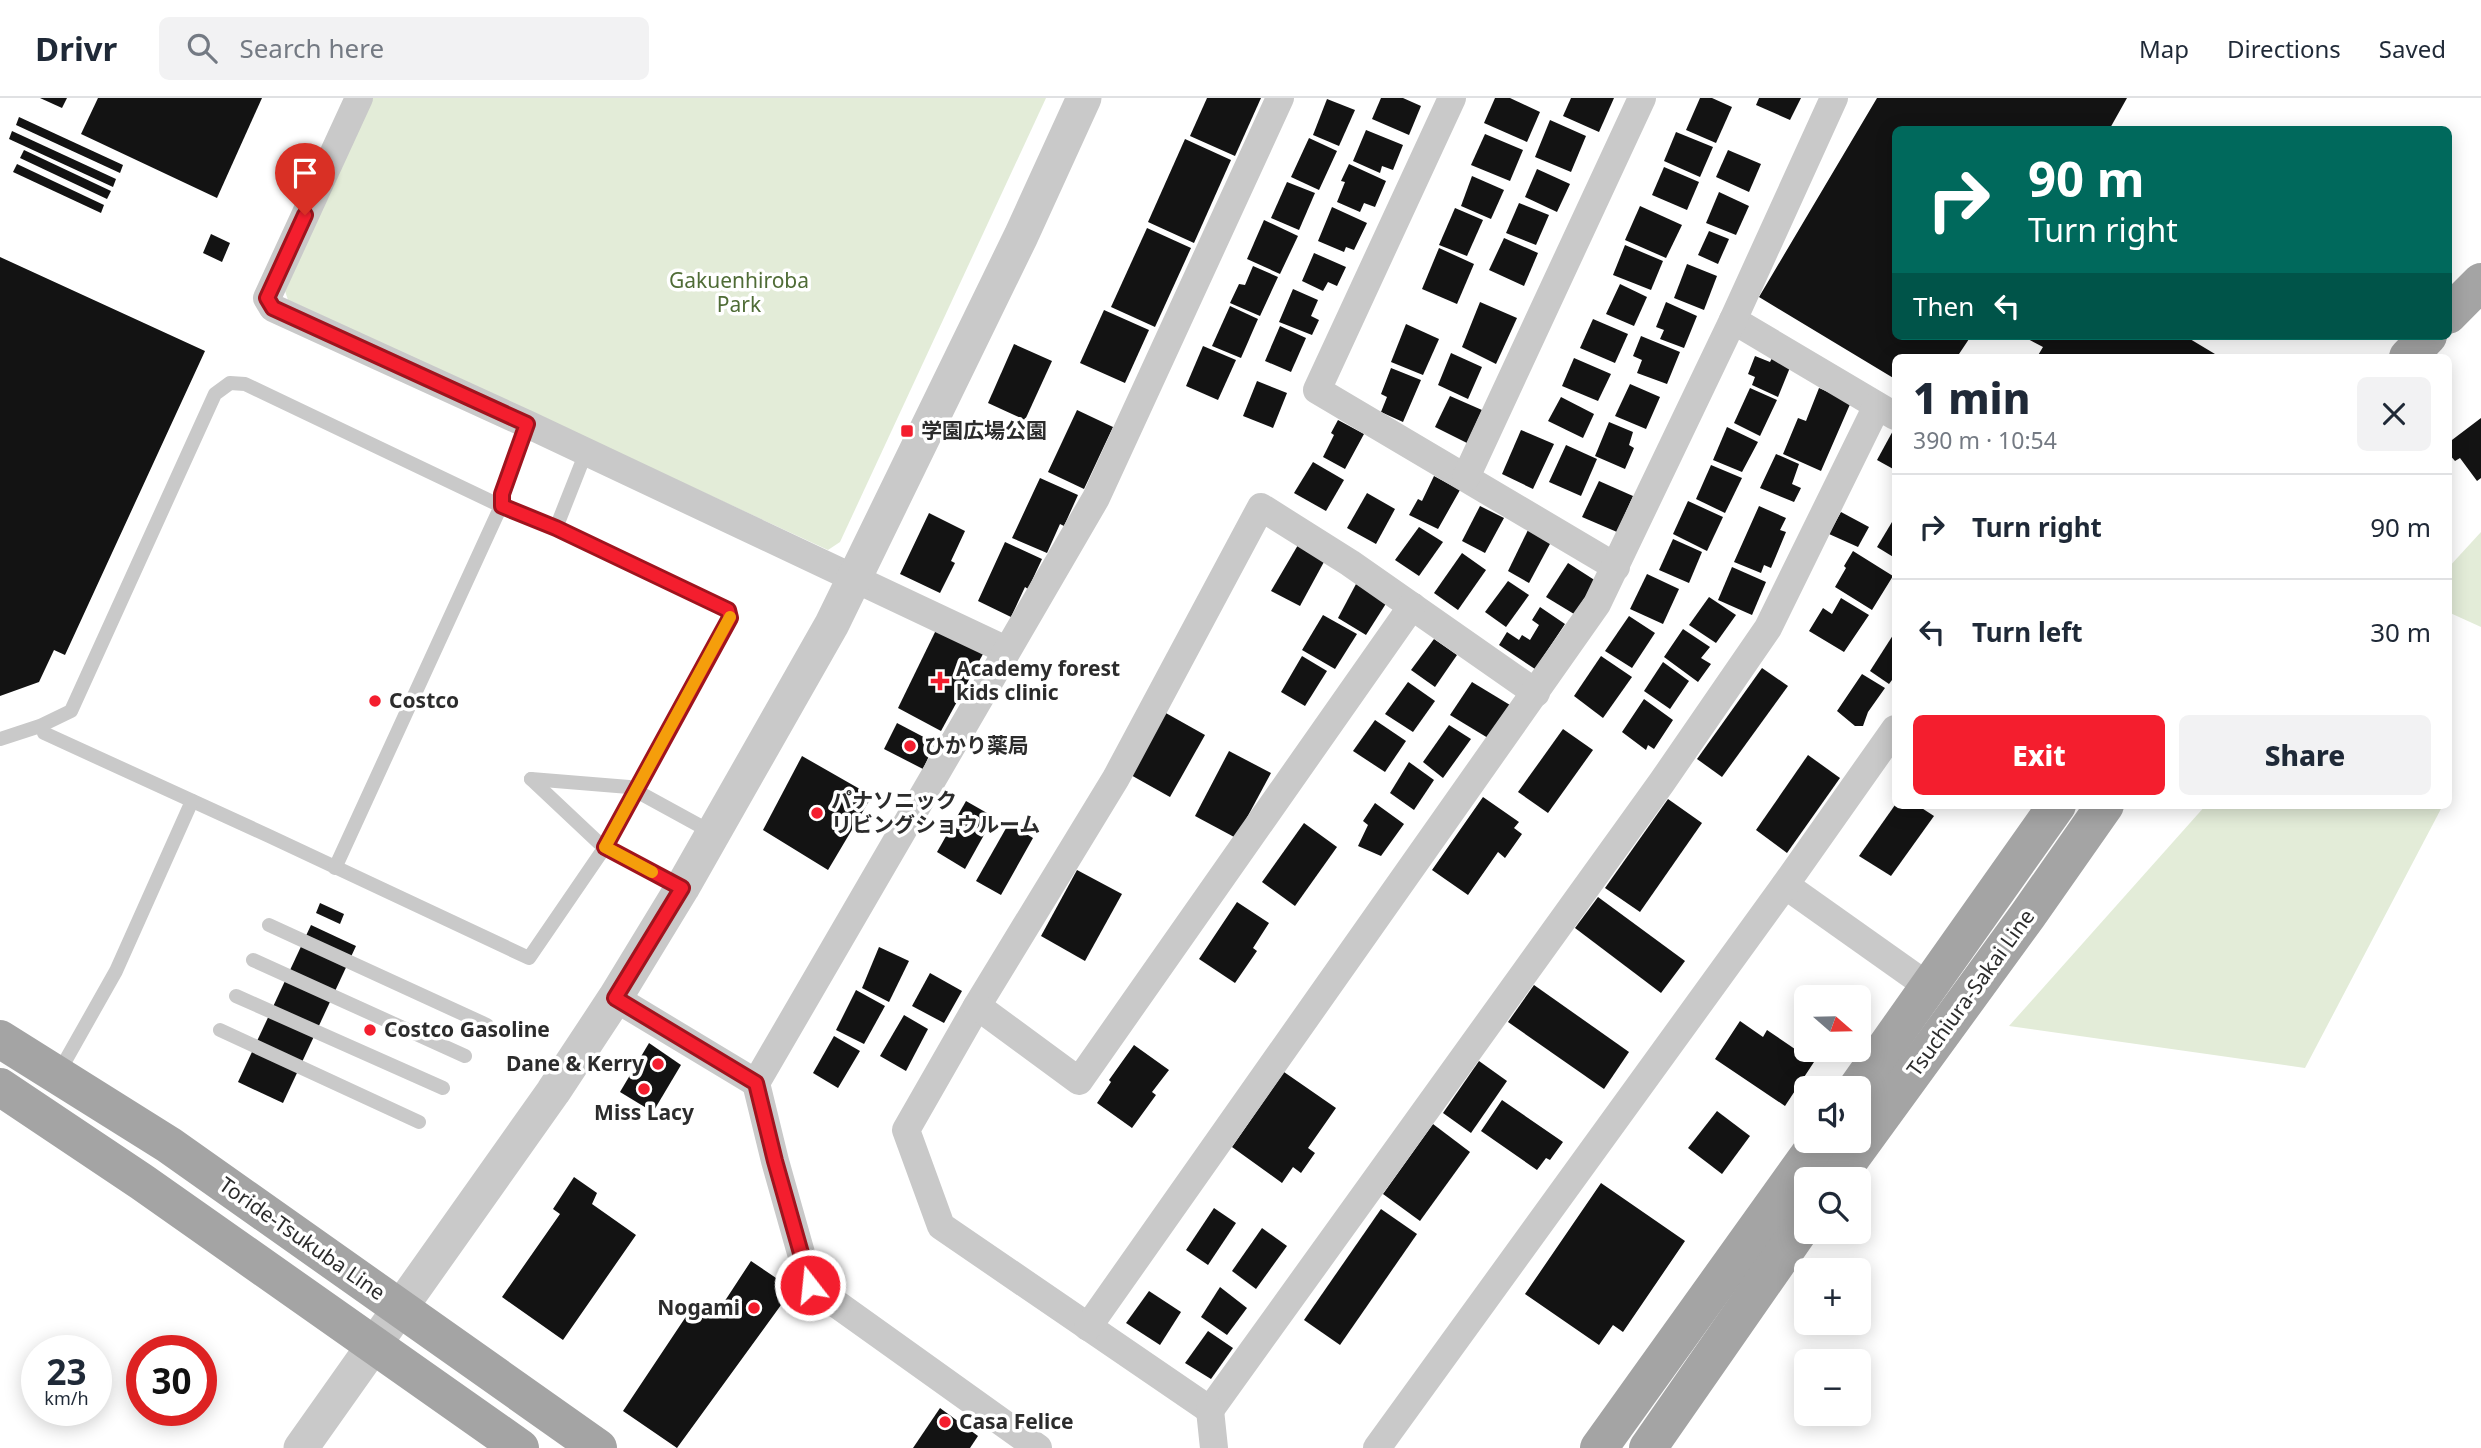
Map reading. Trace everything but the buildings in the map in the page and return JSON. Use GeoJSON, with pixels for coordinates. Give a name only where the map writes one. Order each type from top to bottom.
{"type":"FeatureCollection","features":[{"type":"Feature","properties":{"kind":"main road"},"geometry":{"type":"LineString","coordinates":[[2411,354],[2424,340]]}},
{"type":"Feature","properties":{"kind":"main road","name":"Tsuchiura-Sakai Line"},"geometry":{"type":"LineString","coordinates":[[1866,1076],[2054,809]]}},
{"type":"Feature","properties":{"kind":"main road","name":"Tsuchiura-Sakai Line"},"geometry":{"type":"LineString","coordinates":[[1844,1167],[2102,809]]}},
{"type":"Feature","properties":{"kind":"main road","name":"Toride-Tsukuba Line"},"geometry":{"type":"LineString","coordinates":[[0,1039],[169,1144],[598,1448]]}},
{"type":"Feature","properties":{"kind":"main road"},"geometry":{"type":"LineString","coordinates":[[0,1087],[130,1174],[520,1448]]}},
{"type":"Feature","properties":{"kind":"main road"},"geometry":{"type":"LineString","coordinates":[[1599,1448],[1810,1153]]}},
{"type":"Feature","properties":{"kind":"main road"},"geometry":{"type":"LineString","coordinates":[[1648,1448],[1794,1238]]}},
{"type":"Feature","properties":{"kind":"street"},"geometry":{"type":"LineString","coordinates":[[359,98],[267,298],[273,308],[527,424],[1006,650]]}},
{"type":"Feature","properties":{"kind":"street"},"geometry":{"type":"LineString","coordinates":[[301,1448],[547,1101],[615,998],[714,833],[856,578],[1027,223],[1084,98]]}},
{"type":"Feature","properties":{"kind":"street"},"geometry":{"type":"LineString","coordinates":[[1038,1448],[810,1285],[756,1083],[1096,498],[1280,98]]}},
{"type":"Feature","properties":{"kind":"street"},"geometry":{"type":"LineString","coordinates":[[1452,98],[1317,390],[1616,567]]}},
{"type":"Feature","properties":{"kind":"street"},"geometry":{"type":"LineString","coordinates":[[1466,477],[1642,98]]}},
{"type":"Feature","properties":{"kind":"street"},"geometry":{"type":"LineString","coordinates":[[1088,1327],[1597,604],[1733,320],[1835,98]]}},
{"type":"Feature","properties":{"kind":"street"},"geometry":{"type":"LineString","coordinates":[[1214,1448],[1210,1410],[1662,782],[1768,628],[1886,411],[1733,320]]}},
{"type":"Feature","properties":{"kind":"street"},"geometry":{"type":"LineString","coordinates":[[1210,1410],[941,1226],[906,1130],[977,1006],[1116,778],[1261,507],[1350,563],[1536,693]]}},
{"type":"Feature","properties":{"kind":"street"},"geometry":{"type":"LineString","coordinates":[[977,1006],[1079,1081],[1412,606]]}},
{"type":"Feature","properties":{"kind":"street"},"geometry":{"type":"LineString","coordinates":[[1377,1448],[1785,886],[1892,733]]}},
{"type":"Feature","properties":{"kind":"street"},"geometry":{"type":"LineString","coordinates":[[1785,886],[1929,987]]}},
{"type":"Feature","properties":{"kind":"street"},"geometry":{"type":"LineString","coordinates":[[615,998],[756,1083]]}},
{"type":"Feature","properties":{"kind":"lane"},"geometry":{"type":"LineString","coordinates":[[0,739],[40,726],[71,711],[215,394],[230,383],[245,384],[502,506],[556,528],[728,610],[730,618],[605,847],[529,958],[44,733]]}},
{"type":"Feature","properties":{"kind":"lane"},"geometry":{"type":"LineString","coordinates":[[335,868],[502,506],[502,494],[527,424]]}},
{"type":"Feature","properties":{"kind":"lane"},"geometry":{"type":"LineString","coordinates":[[556,528],[586,452]]}},
{"type":"Feature","properties":{"kind":"lane"},"geometry":{"type":"LineString","coordinates":[[682,888],[605,847],[531,779],[629,787],[714,833]]}},
{"type":"Feature","properties":{"kind":"lane"},"geometry":{"type":"LineString","coordinates":[[58,1074],[111,981],[192,800]]}},
{"type":"Feature","properties":{"kind":"lane"},"geometry":{"type":"LineString","coordinates":[[269,925],[487,1025]]}},
{"type":"Feature","properties":{"kind":"lane"},"geometry":{"type":"LineString","coordinates":[[253,960],[465,1056]]}},
{"type":"Feature","properties":{"kind":"lane"},"geometry":{"type":"LineString","coordinates":[[236,996],[443,1088]]}},
{"type":"Feature","properties":{"kind":"lane"},"geometry":{"type":"LineString","coordinates":[[220,1030],[419,1122]]}},
{"type":"Feature","properties":{"kind":"green space","name":"Gakuenhiroba Park"},"geometry":{"type":"Polygon","coordinates":[[[373,98],[1046,98],[840,542],[828,550],[288,300],[285,291],[373,98]]]}},
{"type":"Feature","properties":{"kind":"green space"},"geometry":{"type":"Polygon","coordinates":[[[2481,532],[2481,627],[2452,614],[2452,564],[2481,532]]]}},
{"type":"Feature","properties":{"kind":"green space"},"geometry":{"type":"Polygon","coordinates":[[[2202,809],[2441,809],[2305,1068],[2009,1026],[2202,809]]]}},
{"type":"Feature","properties":{"kind":"slow traffic"},"geometry":{"type":"LineString","coordinates":[[652,872],[605,847],[730,617]]}},
{"type":"Feature","properties":{"kind":"place","name":"学園広場公園"},"geometry":{"type":"Point","coordinates":[907,431]}},
{"type":"Feature","properties":{"kind":"place","name":"Academy forest kids clinic"},"geometry":{"type":"Point","coordinates":[940,681]}},
{"type":"Feature","properties":{"kind":"place","name":"Costco"},"geometry":{"type":"Point","coordinates":[375,701]}},
{"type":"Feature","properties":{"kind":"place","name":"ひかり薬局"},"geometry":{"type":"Point","coordinates":[910,746]}},
{"type":"Feature","properties":{"kind":"place","name":"パナソニック リビングショウルーム"},"geometry":{"type":"Point","coordinates":[817,813]}},
{"type":"Feature","properties":{"kind":"place","name":"Costco Gasoline"},"geometry":{"type":"Point","coordinates":[370,1030]}},
{"type":"Feature","properties":{"kind":"place","name":"Dane & Kerry"},"geometry":{"type":"Point","coordinates":[658,1064]}},
{"type":"Feature","properties":{"kind":"place","name":"Miss Lacy"},"geometry":{"type":"Point","coordinates":[644,1089]}},
{"type":"Feature","properties":{"kind":"place","name":"Nogami"},"geometry":{"type":"Point","coordinates":[754,1308]}},
{"type":"Feature","properties":{"kind":"place","name":"Casa Felice"},"geometry":{"type":"Point","coordinates":[945,1422]}},
{"type":"Feature","properties":{"kind":"route"},"geometry":{"type":"LineString","coordinates":[[305,215],[267,298],[273,308],[527,424],[502,494],[502,506],[556,528],[728,610],[730,618],[605,847],[682,888],[615,998],[756,1083],[810,1285]]}}]}
